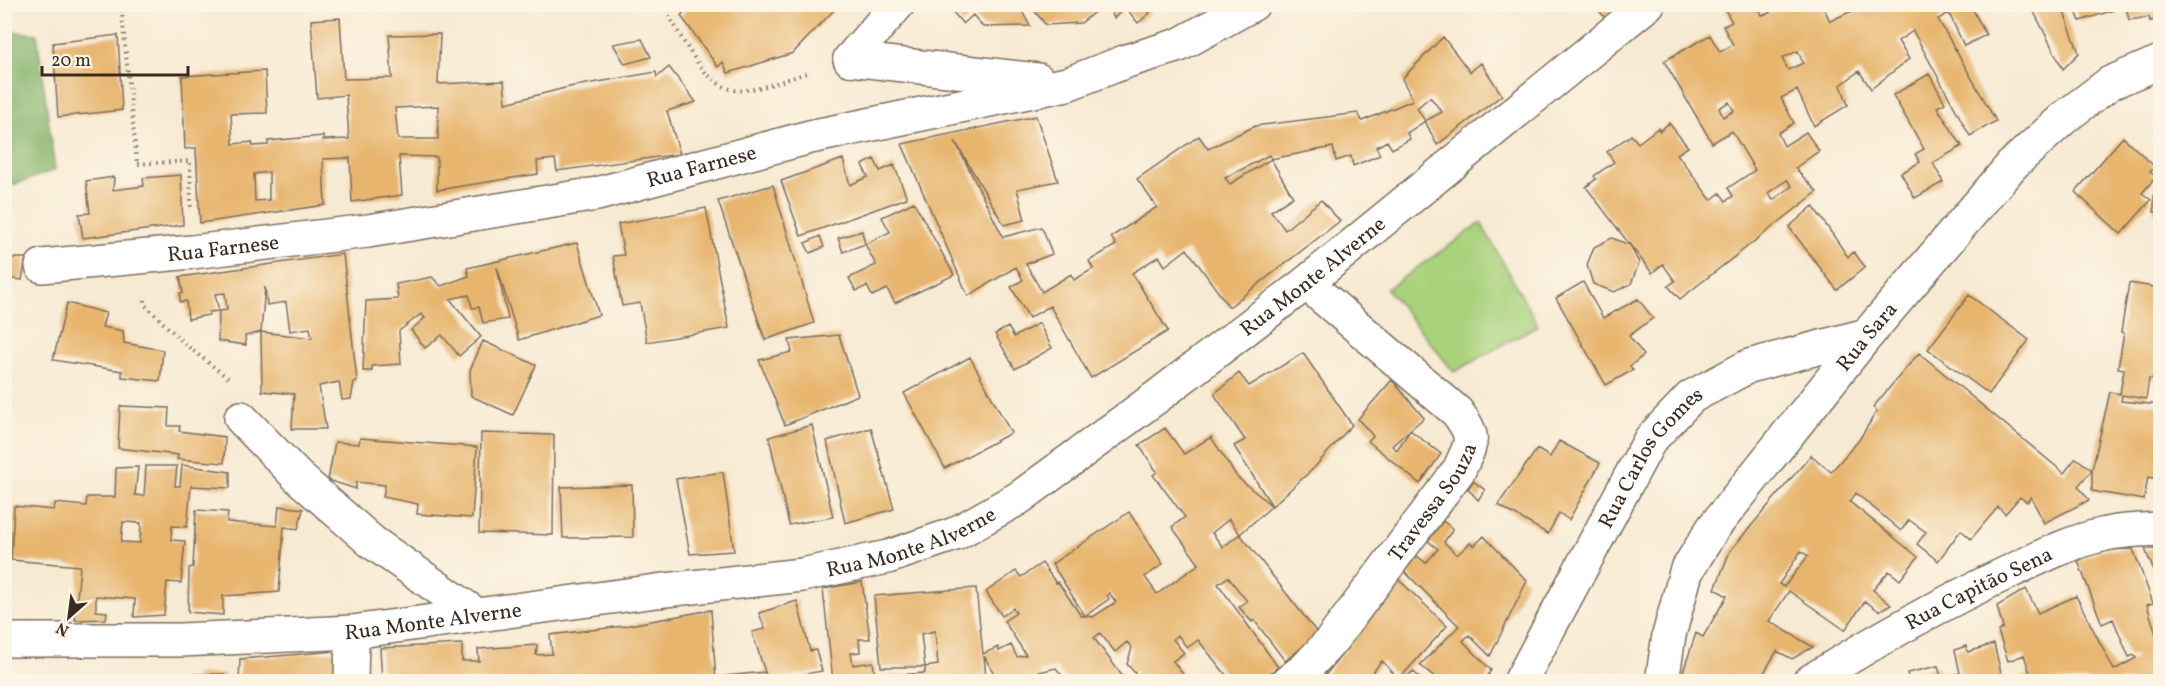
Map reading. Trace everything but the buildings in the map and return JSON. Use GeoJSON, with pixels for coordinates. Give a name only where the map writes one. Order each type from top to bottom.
{"type":"FeatureCollection","features":[{"type":"Feature","properties":{"kind":"street"},"geometry":{"type":"LineString","coordinates":[[849,59],[898,4]]}},
{"type":"Feature","properties":{"kind":"street","name":"Rua Farnese"},"geometry":{"type":"LineString","coordinates":[[42,266],[192,252],[368,231],[597,194],[810,137],[1067,84],[1127,61],[1179,45],[1253,4]]}},
{"type":"Feature","properties":{"kind":"street","name":"Rua Monte Alverne"},"geometry":{"type":"LineString","coordinates":[[4,640],[181,640],[352,632],[657,591],[802,575],[888,557],[955,534],[1019,498],[1306,283],[1648,4]]}},
{"type":"Feature","properties":{"kind":"street"},"geometry":{"type":"LineString","coordinates":[[849,59],[1067,84]]}},
{"type":"Feature","properties":{"kind":"street","name":"Rua Sara"},"geometry":{"type":"LineString","coordinates":[[1662,681],[1669,635],[1686,572],[1713,528],[1867,335],[2021,157],[2065,117],[2110,83],[2160,62]]}},
{"type":"Feature","properties":{"kind":"street","name":"Travessa Souza"},"geometry":{"type":"LineString","coordinates":[[1288,681],[1306,668],[1331,641],[1459,470],[1471,443],[1469,429],[1457,412],[1306,283]]}},
{"type":"Feature","properties":{"kind":"street","name":"Rua Carlos Gomes"},"geometry":{"type":"LineString","coordinates":[[1520,681],[1650,440],[1691,397],[1749,366],[1867,335]]}},
{"type":"Feature","properties":{"kind":"street"},"geometry":{"type":"LineString","coordinates":[[241,418],[298,477],[372,542],[477,615]]}},
{"type":"Feature","properties":{"kind":"street","name":"Rua Capitão Sena"},"geometry":{"type":"LineString","coordinates":[[1809,681],[1921,616],[2057,550],[2102,534],[2160,529]]}},
{"type":"Feature","properties":{"kind":"street"},"geometry":{"type":"LineString","coordinates":[[351,681],[352,632]]}},
{"type":"Feature","properties":{"kind":"path"},"geometry":{"type":"LineString","coordinates":[[121,4],[136,164],[190,161],[192,252]]}},
{"type":"Feature","properties":{"kind":"path"},"geometry":{"type":"LineString","coordinates":[[669,4],[669,14],[704,72],[723,86],[745,91],[849,59]]}},
{"type":"Feature","properties":{"kind":"path"},"geometry":{"type":"LineString","coordinates":[[142,256],[145,305],[186,345],[229,379],[241,418]]}},
{"type":"Feature","properties":{"kind":"green space"},"geometry":{"type":"Polygon","coordinates":[[[5,31],[37,34],[55,170],[5,188],[5,31]]]}},
{"type":"Feature","properties":{"kind":"green space"},"geometry":{"type":"Polygon","coordinates":[[[1481,223],[1538,325],[1454,372],[1387,289],[1481,223]]]}}]}
